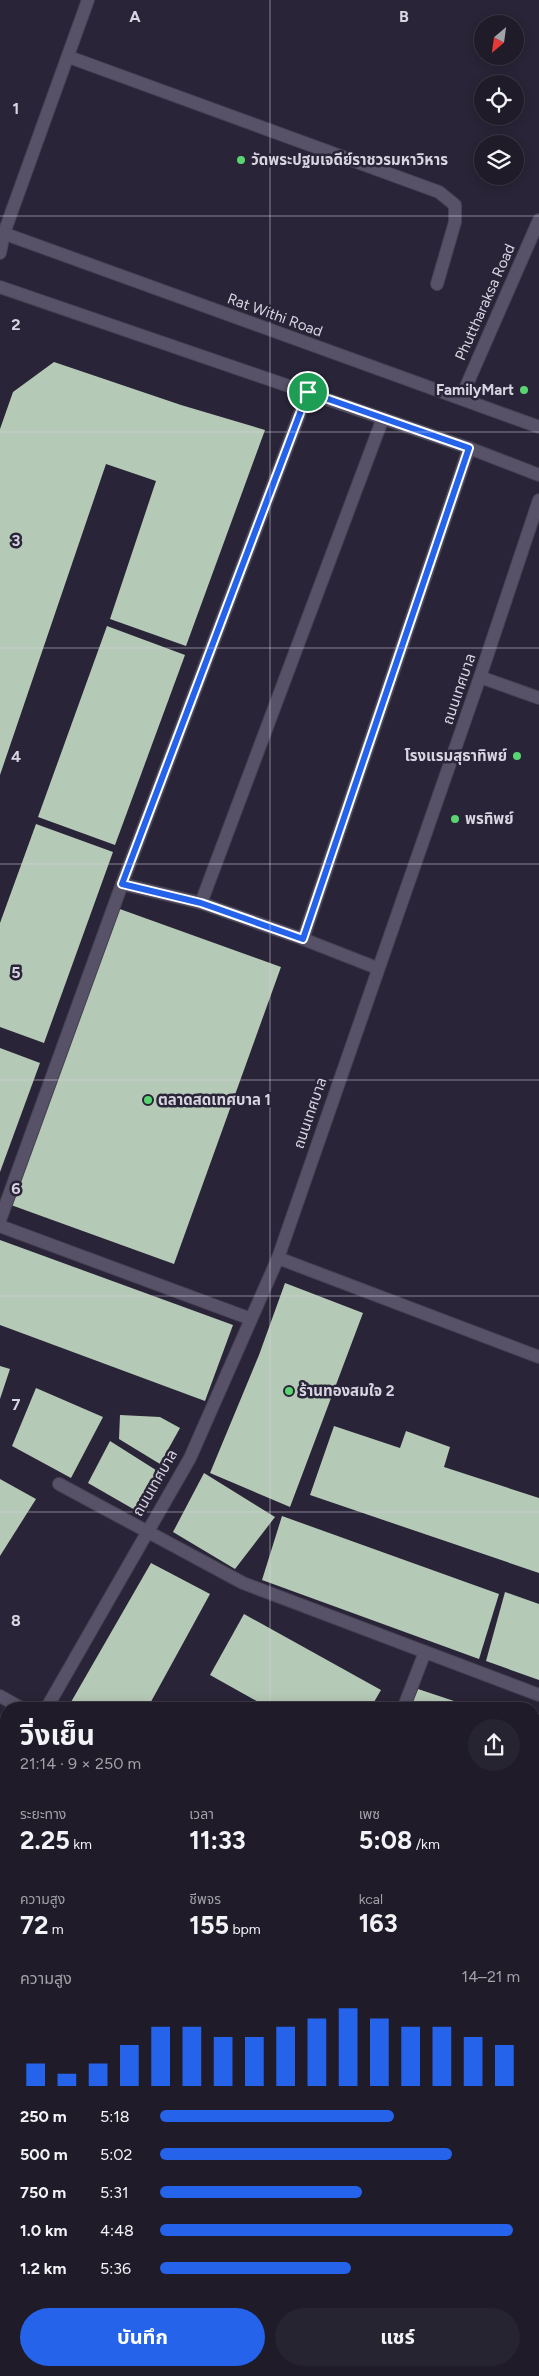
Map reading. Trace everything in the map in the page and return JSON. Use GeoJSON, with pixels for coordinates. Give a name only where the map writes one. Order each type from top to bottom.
{"type":"FeatureCollection","features":[{"type":"Feature","properties":{"kind":"street"},"geometry":{"type":"LineString","coordinates":[[0,253],[2,233],[69,57],[88,0]]}},
{"type":"Feature","properties":{"kind":"street"},"geometry":{"type":"LineString","coordinates":[[69,57],[439,192],[455,205],[455,222],[437,284]]}},
{"type":"Feature","properties":{"kind":"street","name":"Phuttharaksa Road"},"geometry":{"type":"LineString","coordinates":[[461,398],[539,220]]}},
{"type":"Feature","properties":{"kind":"street","name":"Rat Withi Road"},"geometry":{"type":"LineString","coordinates":[[2,233],[539,426]]}},
{"type":"Feature","properties":{"kind":"street"},"geometry":{"type":"LineString","coordinates":[[0,287],[383,418],[539,475]]}},
{"type":"Feature","properties":{"kind":"street"},"geometry":{"type":"LineString","coordinates":[[0,1220],[122,884],[308,392]]}},
{"type":"Feature","properties":{"kind":"street"},"geometry":{"type":"LineString","coordinates":[[201,903],[383,418]]}},
{"type":"Feature","properties":{"kind":"street"},"geometry":{"type":"LineString","coordinates":[[303,939],[469,448]]}},
{"type":"Feature","properties":{"kind":"street","name":"ถนนเทศบาล"},"geometry":{"type":"LineString","coordinates":[[50,1702],[190,1458],[278,1258],[377,968],[480,677],[539,500]]}},
{"type":"Feature","properties":{"kind":"street"},"geometry":{"type":"LineString","coordinates":[[480,677],[539,698]]}},
{"type":"Feature","properties":{"kind":"street"},"geometry":{"type":"LineString","coordinates":[[122,884],[201,903],[303,939],[377,968]]}},
{"type":"Feature","properties":{"kind":"street"},"geometry":{"type":"LineString","coordinates":[[0,1226],[251,1319]]}},
{"type":"Feature","properties":{"kind":"street"},"geometry":{"type":"LineString","coordinates":[[278,1258],[539,1357]]}},
{"type":"Feature","properties":{"kind":"street"},"geometry":{"type":"LineString","coordinates":[[59,1484],[243,1583],[539,1695]]}},
{"type":"Feature","properties":{"kind":"street"},"geometry":{"type":"LineString","coordinates":[[406,1702],[425,1652]]}},
{"type":"Feature","properties":{"kind":"building"},"geometry":{"type":"Polygon","coordinates":[[[54,362],[181,405],[265,430],[186,646],[110,619],[156,481],[106,464],[0,775],[0,429],[13,392],[54,362]]]}},
{"type":"Feature","properties":{"kind":"building"},"geometry":{"type":"Polygon","coordinates":[[[107,626],[185,655],[115,845],[38,817],[107,626]]]}},
{"type":"Feature","properties":{"kind":"building"},"geometry":{"type":"Polygon","coordinates":[[[36,824],[113,852],[44,1043],[0,1027],[0,923],[36,824]]]}},
{"type":"Feature","properties":{"kind":"building"},"geometry":{"type":"Polygon","coordinates":[[[117,908],[281,967],[174,1264],[11,1205],[117,908]]]}},
{"type":"Feature","properties":{"kind":"building"},"geometry":{"type":"Polygon","coordinates":[[[0,1048],[40,1063],[0,1172],[0,1048]]]}},
{"type":"Feature","properties":{"kind":"building"},"geometry":{"type":"Polygon","coordinates":[[[0,1240],[233,1325],[205,1401],[0,1325],[0,1240]]]}},
{"type":"Feature","properties":{"kind":"building"},"geometry":{"type":"Polygon","coordinates":[[[285,1283],[363,1313],[290,1507],[210,1473],[259,1355],[285,1283]]]}},
{"type":"Feature","properties":{"kind":"building"},"geometry":{"type":"Polygon","coordinates":[[[0,1366],[10,1369],[0,1399],[0,1366]]]}},
{"type":"Feature","properties":{"kind":"building"},"geometry":{"type":"Polygon","coordinates":[[[36,1388],[103,1417],[71,1478],[12,1446],[36,1388]]]}},
{"type":"Feature","properties":{"kind":"building"},"geometry":{"type":"Polygon","coordinates":[[[120,1415],[160,1417],[180,1428],[160,1464],[119,1439],[120,1415]]]}},
{"type":"Feature","properties":{"kind":"building"},"geometry":{"type":"Polygon","coordinates":[[[334,1426],[400,1448],[406,1431],[450,1447],[444,1467],[539,1498],[539,1573],[310,1495],[334,1426]]]}},
{"type":"Feature","properties":{"kind":"building"},"geometry":{"type":"Polygon","coordinates":[[[110,1441],[159,1472],[135,1510],[88,1483],[110,1441]]]}},
{"type":"Feature","properties":{"kind":"building"},"geometry":{"type":"Polygon","coordinates":[[[204,1473],[275,1517],[235,1569],[173,1532],[204,1473]]]}},
{"type":"Feature","properties":{"kind":"building"},"geometry":{"type":"Polygon","coordinates":[[[0,1479],[36,1499],[0,1556],[0,1479]]]}},
{"type":"Feature","properties":{"kind":"building"},"geometry":{"type":"Polygon","coordinates":[[[282,1516],[499,1594],[479,1659],[262,1580],[282,1516]]]}},
{"type":"Feature","properties":{"kind":"building"},"geometry":{"type":"Polygon","coordinates":[[[151,1563],[210,1594],[151,1702],[71,1702],[151,1563]]]}},
{"type":"Feature","properties":{"kind":"building"},"geometry":{"type":"Polygon","coordinates":[[[505,1592],[539,1604],[539,1680],[486,1661],[505,1592]]]}},
{"type":"Feature","properties":{"kind":"building"},"geometry":{"type":"Polygon","coordinates":[[[244,1614],[381,1690],[374,1702],[258,1702],[210,1675],[244,1614]]]}},
{"type":"Feature","properties":{"kind":"building"},"geometry":{"type":"Polygon","coordinates":[[[418,1689],[457,1702],[412,1702],[418,1689]]]}},
{"type":"Feature","properties":{"kind":"place","name":"วัดพระปฐมเจดีย์ราชวรมหาวิหาร"},"geometry":{"type":"Point","coordinates":[241,160]}},
{"type":"Feature","properties":{"kind":"place","name":"FamilyMart"},"geometry":{"type":"Point","coordinates":[524,390]}},
{"type":"Feature","properties":{"kind":"place","name":"โรงแรมสุธาทิพย์"},"geometry":{"type":"Point","coordinates":[517,756]}},
{"type":"Feature","properties":{"kind":"place","name":"พรทิพย์"},"geometry":{"type":"Point","coordinates":[455,819]}},
{"type":"Feature","properties":{"kind":"place","name":"ตลาดสดเทศบาล 1"},"geometry":{"type":"Point","coordinates":[148,1100]}},
{"type":"Feature","properties":{"kind":"place","name":"ร้านทองสมใจ 2"},"geometry":{"type":"Point","coordinates":[289,1391]}},
{"type":"Feature","properties":{"kind":"route"},"geometry":{"type":"LineString","coordinates":[[308,392],[469,448],[303,939],[201,903],[122,884],[308,392]]}}]}
